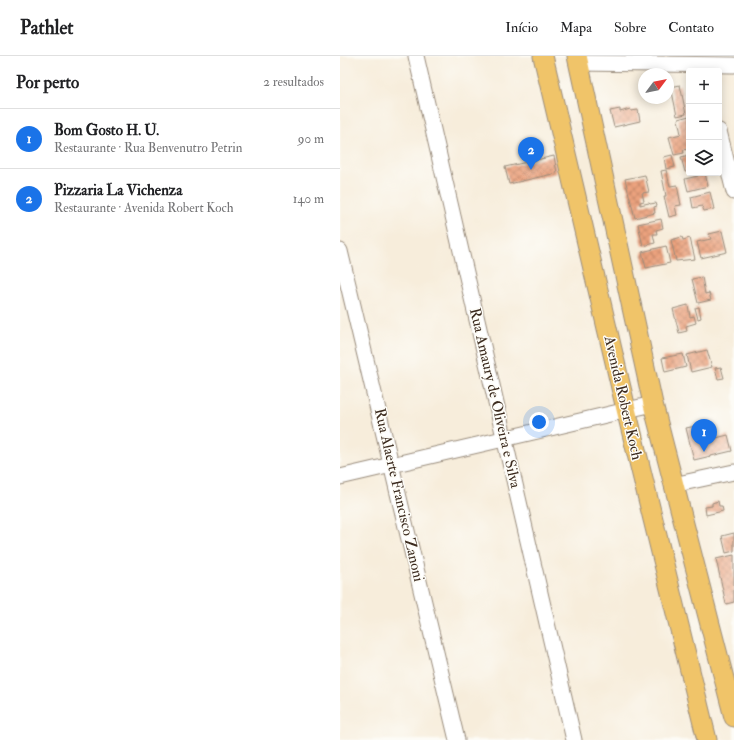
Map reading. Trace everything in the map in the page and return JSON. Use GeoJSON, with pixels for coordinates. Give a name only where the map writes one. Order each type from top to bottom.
{"type":"FeatureCollection","features":[{"type":"Feature","properties":{"kind":"main road","name":"Avenida Robert Koch"},"geometry":{"type":"LineString","coordinates":[[543,56],[626,409],[707,740]]}},
{"type":"Feature","properties":{"kind":"main road","name":"Avenida Robert Koch"},"geometry":{"type":"LineString","coordinates":[[578,60],[653,404],[734,717]]}},
{"type":"Feature","properties":{"kind":"street","name":"Rua Amaury de Oliveira e Silva"},"geometry":{"type":"LineString","coordinates":[[416,56],[574,740]]}},
{"type":"Feature","properties":{"kind":"street"},"geometry":{"type":"LineString","coordinates":[[578,60],[704,68],[734,65]]}},
{"type":"Feature","properties":{"kind":"street"},"geometry":{"type":"LineString","coordinates":[[721,140],[734,192]]}},
{"type":"Feature","properties":{"kind":"street","name":"Rua Alaerte Francisco Zanoni"},"geometry":{"type":"LineString","coordinates":[[340,251],[457,740]]}},
{"type":"Feature","properties":{"kind":"street"},"geometry":{"type":"LineString","coordinates":[[340,477],[626,409],[653,404]]}},
{"type":"Feature","properties":{"kind":"street"},"geometry":{"type":"LineString","coordinates":[[673,485],[734,472]]}},
{"type":"Feature","properties":{"kind":"building"},"geometry":{"type":"Polygon","coordinates":[[[680,85],[686,114],[677,116],[674,102],[674,86],[680,85]]]}},
{"type":"Feature","properties":{"kind":"building"},"geometry":{"type":"Polygon","coordinates":[[[620,109],[620,112],[630,109],[631,111],[638,110],[640,121],[614,127],[610,111],[620,109]]]}},
{"type":"Feature","properties":{"kind":"building"},"geometry":{"type":"Polygon","coordinates":[[[686,117],[686,150],[683,150],[684,153],[674,155],[669,137],[681,134],[678,119],[686,117]]]}},
{"type":"Feature","properties":{"kind":"building"},"geometry":{"type":"Polygon","coordinates":[[[672,155],[675,167],[666,169],[664,157],[672,155]]]}},
{"type":"Feature","properties":{"kind":"building"},"geometry":{"type":"Polygon","coordinates":[[[554,156],[557,173],[509,184],[505,167],[554,156]]]}},
{"type":"Feature","properties":{"kind":"building"},"geometry":{"type":"Polygon","coordinates":[[[686,156],[686,172],[685,172],[681,157],[686,156]]]}},
{"type":"Feature","properties":{"kind":"building"},"geometry":{"type":"Polygon","coordinates":[[[666,170],[670,186],[677,185],[681,205],[675,206],[677,215],[669,217],[664,196],[666,196],[661,171],[666,170]]]}},
{"type":"Feature","properties":{"kind":"building"},"geometry":{"type":"Polygon","coordinates":[[[645,175],[649,192],[642,193],[644,201],[640,202],[640,205],[656,203],[657,206],[654,207],[655,213],[635,218],[625,179],[645,175]]]}},
{"type":"Feature","properties":{"kind":"building"},"geometry":{"type":"Polygon","coordinates":[[[706,176],[708,186],[688,191],[685,179],[706,176]]]}},
{"type":"Feature","properties":{"kind":"building"},"geometry":{"type":"Polygon","coordinates":[[[710,192],[714,209],[704,211],[702,206],[693,208],[691,197],[710,192]]]}},
{"type":"Feature","properties":{"kind":"building"},"geometry":{"type":"Polygon","coordinates":[[[661,219],[663,228],[656,230],[657,234],[653,234],[655,243],[643,246],[638,224],[661,219]]]}},
{"type":"Feature","properties":{"kind":"building"},"geometry":{"type":"Polygon","coordinates":[[[722,231],[727,252],[701,258],[697,242],[711,239],[709,234],[722,231]]]}},
{"type":"Feature","properties":{"kind":"building"},"geometry":{"type":"Polygon","coordinates":[[[682,237],[683,240],[690,238],[695,259],[676,261],[671,240],[682,237]]]}},
{"type":"Feature","properties":{"kind":"building"},"geometry":{"type":"Polygon","coordinates":[[[666,246],[670,263],[646,268],[642,252],[666,246]]]}},
{"type":"Feature","properties":{"kind":"building"},"geometry":{"type":"Polygon","coordinates":[[[702,277],[705,294],[709,293],[711,300],[698,303],[692,279],[702,277]]]}},
{"type":"Feature","properties":{"kind":"building"},"geometry":{"type":"Polygon","coordinates":[[[688,305],[690,317],[694,316],[696,323],[686,326],[687,331],[679,333],[673,309],[688,305]]]}},
{"type":"Feature","properties":{"kind":"building"},"geometry":{"type":"Polygon","coordinates":[[[699,307],[701,318],[698,319],[695,308],[699,307]]]}},
{"type":"Feature","properties":{"kind":"building"},"geometry":{"type":"Polygon","coordinates":[[[707,350],[712,367],[691,372],[687,355],[707,350]]]}},
{"type":"Feature","properties":{"kind":"building"},"geometry":{"type":"Polygon","coordinates":[[[683,354],[686,367],[665,372],[662,358],[683,354]]]}},
{"type":"Feature","properties":{"kind":"building"},"geometry":{"type":"Polygon","coordinates":[[[721,367],[724,378],[718,379],[715,368],[721,367]]]}},
{"type":"Feature","properties":{"kind":"building"},"geometry":{"type":"Polygon","coordinates":[[[696,426],[700,442],[728,435],[732,451],[694,460],[686,428],[696,426]]]}},
{"type":"Feature","properties":{"kind":"building"},"geometry":{"type":"Polygon","coordinates":[[[718,501],[719,506],[722,506],[723,511],[706,515],[705,507],[712,506],[712,503],[718,501]]]}},
{"type":"Feature","properties":{"kind":"building"},"geometry":{"type":"Polygon","coordinates":[[[734,533],[734,551],[726,553],[722,536],[734,533]]]}},
{"type":"Feature","properties":{"kind":"building"},"geometry":{"type":"Polygon","coordinates":[[[734,555],[734,602],[726,604],[716,559],[734,555]]]}},
{"type":"Feature","properties":{"kind":"place","name":"Pizzaria La Vichenza"},"geometry":{"type":"Point","coordinates":[531,170]}},
{"type":"Feature","properties":{"kind":"place","name":"Bom Gosto H. U."},"geometry":{"type":"Point","coordinates":[704,452]}}]}
